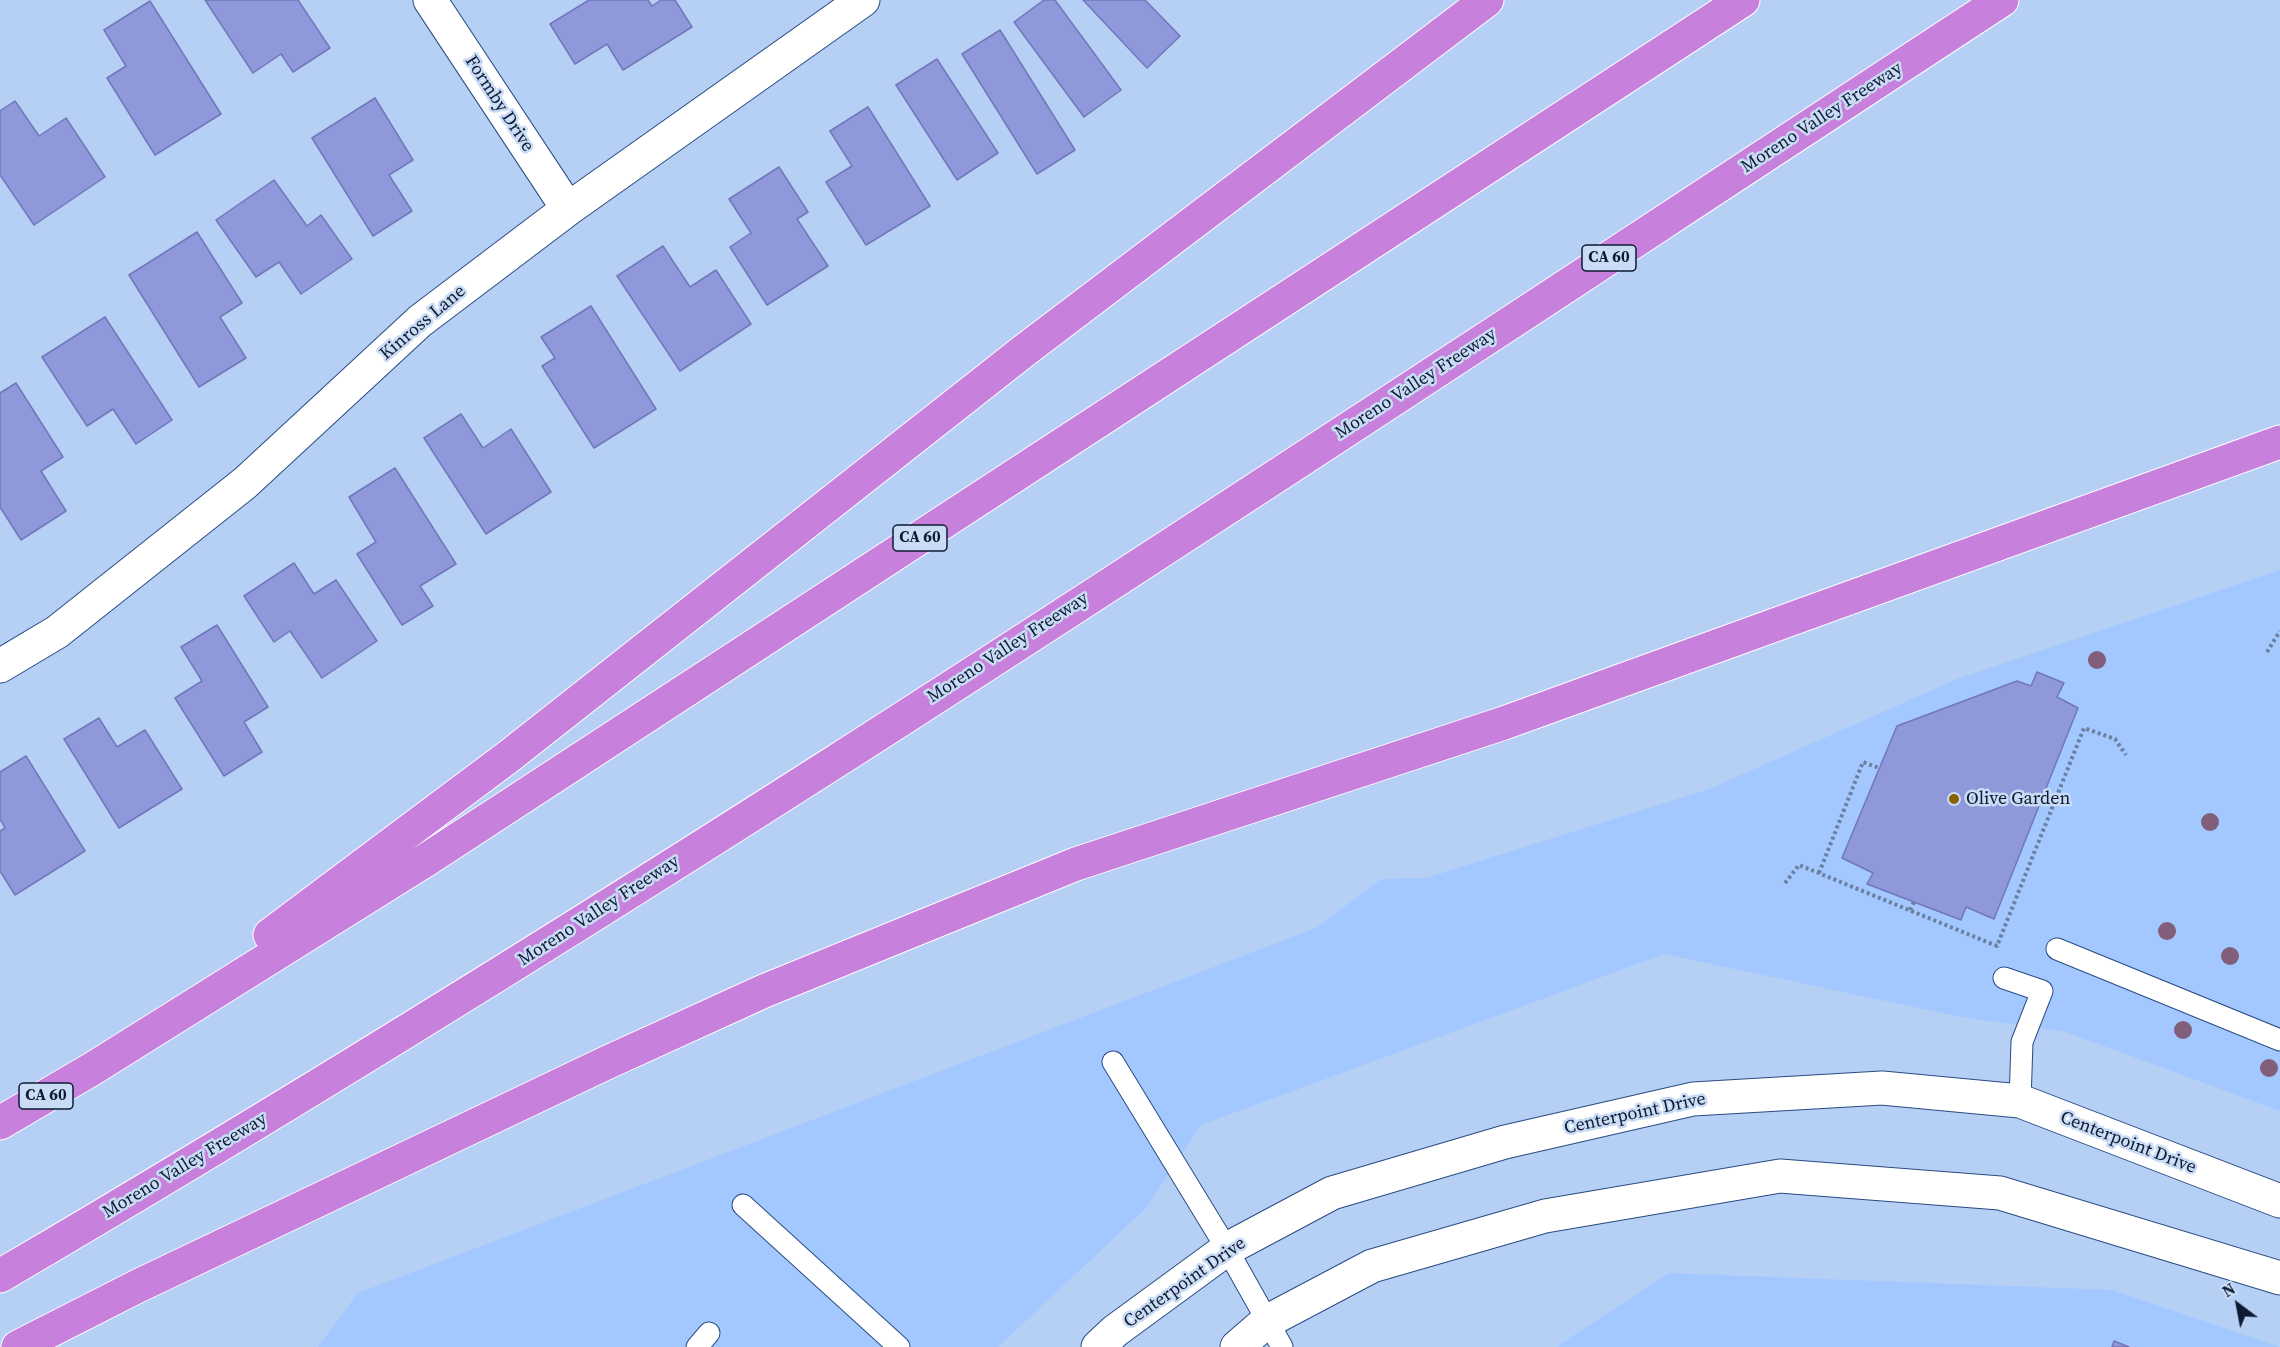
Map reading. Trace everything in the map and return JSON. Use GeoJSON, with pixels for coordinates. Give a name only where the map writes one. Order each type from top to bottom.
{"type":"FeatureCollection","features":[{"type":"Feature","properties":{"kind":"highway"},"geometry":{"type":"LineString","coordinates":[[92,1069],[508,757],[1025,350],[1487,0]]}},
{"type":"Feature","properties":{"kind":"highway","name":"CA 60"},"geometry":{"type":"LineString","coordinates":[[0,1123],[92,1069],[426,860],[1743,0]]}},
{"type":"Feature","properties":{"kind":"highway","name":"Moreno Valley Freeway"},"geometry":{"type":"LineString","coordinates":[[0,1275],[497,976],[1215,516],[2002,0]]}},
{"type":"Feature","properties":{"kind":"highway"},"geometry":{"type":"LineString","coordinates":[[18,1347],[138,1286],[627,1053],[764,991],[1076,864],[1504,723],[2280,442]]}},
{"type":"Feature","properties":{"kind":"street","name":"Formby Drive"},"geometry":{"type":"LineString","coordinates":[[430,0],[568,209]]}},
{"type":"Feature","properties":{"kind":"street","name":"Kinross Lane"},"geometry":{"type":"LineString","coordinates":[[0,666],[57,632],[245,483],[420,321],[568,209],[863,0]]}},
{"type":"Feature","properties":{"kind":"street","name":"Centerpoint Drive"},"geometry":{"type":"LineString","coordinates":[[1098,1347],[1115,1331],[1227,1249],[1332,1193],[1505,1142],[1692,1099],[1882,1088],[2020,1101],[2280,1201]]}},
{"type":"Feature","properties":{"kind":"street"},"geometry":{"type":"LineString","coordinates":[[1237,1347],[1274,1335],[1372,1266],[1545,1216],[1780,1176],[2000,1193],[2280,1278]]}},
{"type":"Feature","properties":{"kind":"lane"},"geometry":{"type":"LineString","coordinates":[[2057,949],[2280,1040]]}},
{"type":"Feature","properties":{"kind":"lane"},"geometry":{"type":"LineString","coordinates":[[2004,978],[2042,991],[2022,1042],[2020,1101]]}},
{"type":"Feature","properties":{"kind":"lane"},"geometry":{"type":"LineString","coordinates":[[1113,1062],[1227,1249],[1274,1335]]}},
{"type":"Feature","properties":{"kind":"lane"},"geometry":{"type":"LineString","coordinates":[[742,1205],[899,1347]]}},
{"type":"Feature","properties":{"kind":"path"},"geometry":{"type":"LineString","coordinates":[[2267,652],[2280,631]]}},
{"type":"Feature","properties":{"kind":"path"},"geometry":{"type":"LineString","coordinates":[[1785,883],[1799,865],[1996,946],[2084,728],[2115,739],[2126,755]]}},
{"type":"Feature","properties":{"kind":"path"},"geometry":{"type":"LineString","coordinates":[[1819,873],[1863,762],[1880,768]]}},
{"type":"Feature","properties":{"kind":"path"},"geometry":{"type":"LineString","coordinates":[[1910,910],[1914,902]]}},
{"type":"Feature","properties":{"kind":"shaded area"},"geometry":{"type":"Polygon","coordinates":[[[2280,570],[2280,1111],[2063,1031],[1961,1017],[1664,954],[1201,1125],[1146,1208],[998,1347],[318,1347],[358,1293],[1316,928],[1381,879],[1426,878],[1709,789],[1957,679],[2280,570]]]}},
{"type":"Feature","properties":{"kind":"shaded area"},"geometry":{"type":"Polygon","coordinates":[[[1669,1273],[2112,1290],[2280,1347],[1556,1347],[1669,1273]]]}},
{"type":"Feature","properties":{"kind":"building"},"geometry":{"type":"Polygon","coordinates":[[[205,0],[298,0],[330,48],[293,72],[281,54],[253,73],[205,0]]]}},
{"type":"Feature","properties":{"kind":"building"},"geometry":{"type":"Polygon","coordinates":[[[589,0],[648,0],[652,6],[661,0],[675,0],[692,27],[623,70],[607,44],[575,64],[550,24],[589,0]]]}},
{"type":"Feature","properties":{"kind":"building"},"geometry":{"type":"Polygon","coordinates":[[[1044,0],[1055,0],[1121,90],[1084,117],[1014,22],[1044,0]]]}},
{"type":"Feature","properties":{"kind":"building"},"geometry":{"type":"Polygon","coordinates":[[[1083,0],[1145,0],[1180,36],[1147,68],[1083,0]]]}},
{"type":"Feature","properties":{"kind":"building"},"geometry":{"type":"Polygon","coordinates":[[[150,1],[221,114],[155,155],[107,78],[126,66],[104,30],[150,1]]]}},
{"type":"Feature","properties":{"kind":"building"},"geometry":{"type":"Polygon","coordinates":[[[1000,30],[1075,150],[1037,174],[962,54],[1000,30]]]}},
{"type":"Feature","properties":{"kind":"building"},"geometry":{"type":"Polygon","coordinates":[[[937,59],[998,153],[957,180],[896,85],[937,59]]]}},
{"type":"Feature","properties":{"kind":"building"},"geometry":{"type":"Polygon","coordinates":[[[375,98],[413,160],[389,175],[412,211],[373,236],[312,138],[375,98]]]}},
{"type":"Feature","properties":{"kind":"building"},"geometry":{"type":"Polygon","coordinates":[[[15,101],[39,136],[66,118],[105,177],[34,225],[0,175],[0,111],[15,101]]]}},
{"type":"Feature","properties":{"kind":"building"},"geometry":{"type":"Polygon","coordinates":[[[868,107],[930,206],[866,245],[826,182],[852,166],[830,131],[868,107]]]}},
{"type":"Feature","properties":{"kind":"building"},"geometry":{"type":"Polygon","coordinates":[[[779,167],[808,212],[797,219],[828,266],[767,305],[730,247],[751,233],[729,199],[779,167]]]}},
{"type":"Feature","properties":{"kind":"building"},"geometry":{"type":"Polygon","coordinates":[[[274,180],[307,226],[321,215],[352,259],[301,294],[279,262],[256,277],[216,220],[274,180]]]}},
{"type":"Feature","properties":{"kind":"building"},"geometry":{"type":"Polygon","coordinates":[[[197,232],[242,303],[220,317],[246,358],[199,387],[129,275],[197,232]]]}},
{"type":"Feature","properties":{"kind":"building"},"geometry":{"type":"Polygon","coordinates":[[[663,246],[690,287],[716,270],[751,324],[680,371],[617,276],[663,246]]]}},
{"type":"Feature","properties":{"kind":"building"},"geometry":{"type":"Polygon","coordinates":[[[591,306],[656,409],[594,448],[542,366],[555,358],[541,337],[591,306]]]}},
{"type":"Feature","properties":{"kind":"building"},"geometry":{"type":"Polygon","coordinates":[[[105,317],[172,420],[136,444],[113,409],[87,426],[42,357],[105,317]]]}},
{"type":"Feature","properties":{"kind":"building"},"geometry":{"type":"Polygon","coordinates":[[[16,383],[63,457],[41,471],[66,511],[21,540],[0,507],[0,393],[16,383]]]}},
{"type":"Feature","properties":{"kind":"building"},"geometry":{"type":"Polygon","coordinates":[[[461,414],[483,448],[511,429],[551,492],[486,534],[424,438],[461,414]]]}},
{"type":"Feature","properties":{"kind":"building"},"geometry":{"type":"Polygon","coordinates":[[[395,468],[456,564],[420,586],[433,606],[402,625],[357,554],[376,542],[349,497],[395,468]]]}},
{"type":"Feature","properties":{"kind":"building"},"geometry":{"type":"Polygon","coordinates":[[[294,563],[314,594],[336,580],[377,641],[322,678],[290,631],[274,642],[244,596],[294,563]]]}},
{"type":"Feature","properties":{"kind":"building"},"geometry":{"type":"Polygon","coordinates":[[[217,625],[268,707],[244,722],[262,752],[224,776],[175,698],[202,681],[181,647],[217,625]]]}},
{"type":"Feature","properties":{"kind":"building","name":"Olive Garden"},"geometry":{"type":"Polygon","coordinates":[[[2037,672],[2064,683],[2057,697],[2078,708],[1994,919],[1966,907],[1961,920],[1867,884],[1873,873],[1842,858],[1897,726],[2017,681],[2031,686],[2037,672]]]}},
{"type":"Feature","properties":{"kind":"building"},"geometry":{"type":"Polygon","coordinates":[[[99,718],[117,747],[145,730],[182,789],[119,828],[64,739],[99,718]]]}},
{"type":"Feature","properties":{"kind":"building"},"geometry":{"type":"Polygon","coordinates":[[[26,756],[85,851],[15,895],[0,871],[0,831],[5,828],[0,819],[0,772],[26,756]]]}},
{"type":"Feature","properties":{"kind":"building"},"geometry":{"type":"Polygon","coordinates":[[[2114,1341],[2129,1347],[2112,1347],[2114,1341]]]}},
{"type":"Feature","properties":{"kind":"place","name":"Olive Garden"},"geometry":{"type":"Point","coordinates":[1954,799]}}]}
